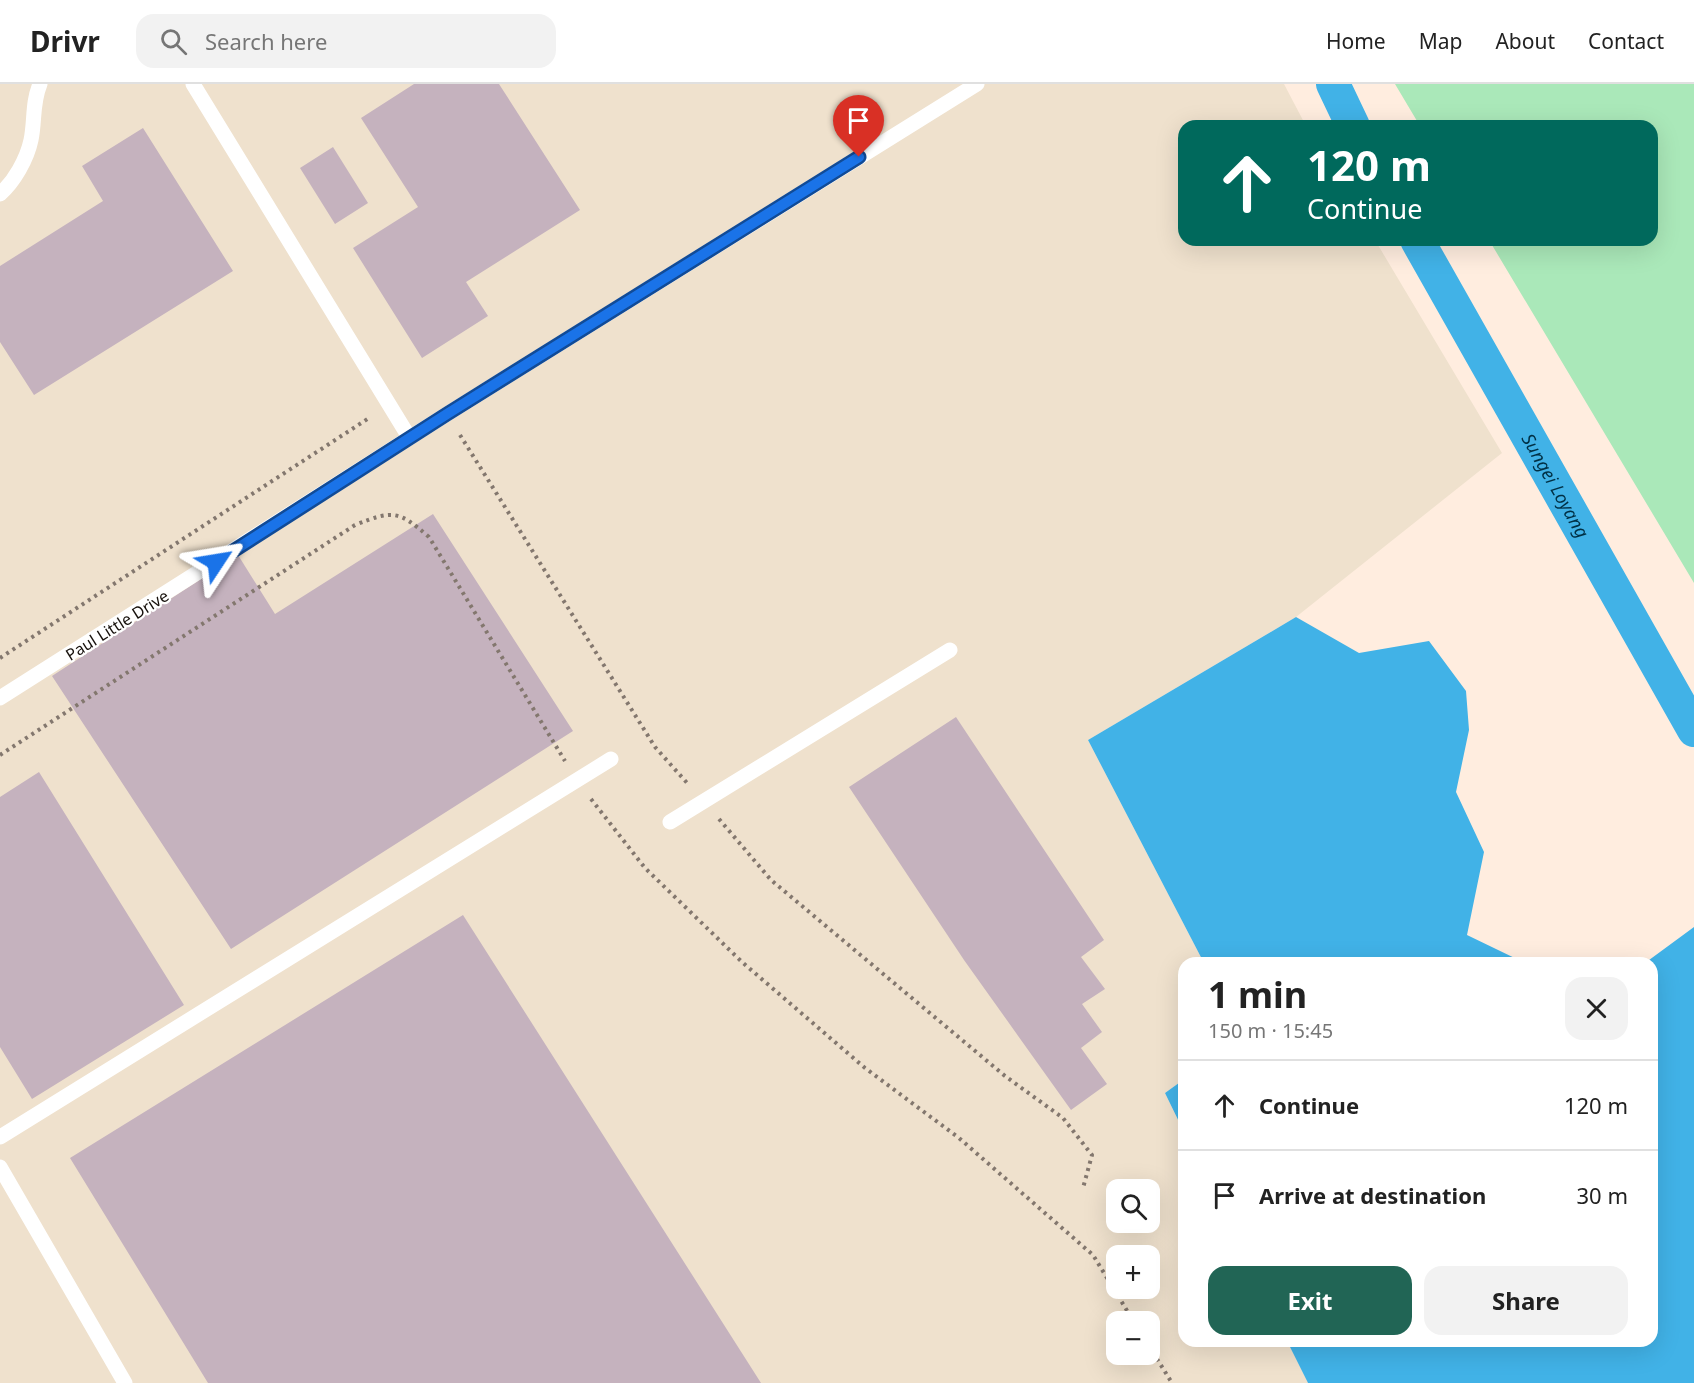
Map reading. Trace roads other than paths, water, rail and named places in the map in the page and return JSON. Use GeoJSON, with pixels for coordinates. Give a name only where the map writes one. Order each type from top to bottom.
{"type":"FeatureCollection","features":[{"type":"Feature","properties":{"kind":"lane"},"geometry":{"type":"LineString","coordinates":[[0,194],[20,168],[31,141],[35,96],[40,84]]}},
{"type":"Feature","properties":{"kind":"lane"},"geometry":{"type":"LineString","coordinates":[[193,84],[410,437]]}},
{"type":"Feature","properties":{"kind":"lane","name":"Paul Little Drive"},"geometry":{"type":"LineString","coordinates":[[0,698],[410,437],[977,84]]}},
{"type":"Feature","properties":{"kind":"lane"},"geometry":{"type":"LineString","coordinates":[[670,822],[950,650]]}},
{"type":"Feature","properties":{"kind":"lane"},"geometry":{"type":"LineString","coordinates":[[0,1137],[611,759]]}},
{"type":"Feature","properties":{"kind":"lane"},"geometry":{"type":"LineString","coordinates":[[0,1167],[125,1383]]}},
{"type":"Feature","properties":{"kind":"water"},"geometry":{"type":"Polygon","coordinates":[[[1296,617],[1359,653],[1429,641],[1466,691],[1469,730],[1456,792],[1484,852],[1467,935],[1513,957],[1201,957],[1088,740],[1296,617]]]}},
{"type":"Feature","properties":{"kind":"water"},"geometry":{"type":"Polygon","coordinates":[[[1694,927],[1694,1383],[1308,1383],[1290,1347],[1658,1347],[1658,957],[1653,957],[1694,927]]]}},
{"type":"Feature","properties":{"kind":"water"},"geometry":{"type":"Polygon","coordinates":[[[1178,1084],[1178,1120],[1165,1093],[1178,1084]]]}},
{"type":"Feature","properties":{"kind":"waterway","name":"Sungei Loyang"},"geometry":{"type":"LineString","coordinates":[[1333,84],[1350,120]]}},
{"type":"Feature","properties":{"kind":"waterway","name":"Sungei Loyang"},"geometry":{"type":"LineString","coordinates":[[1420,246],[1694,730]]}}]}
